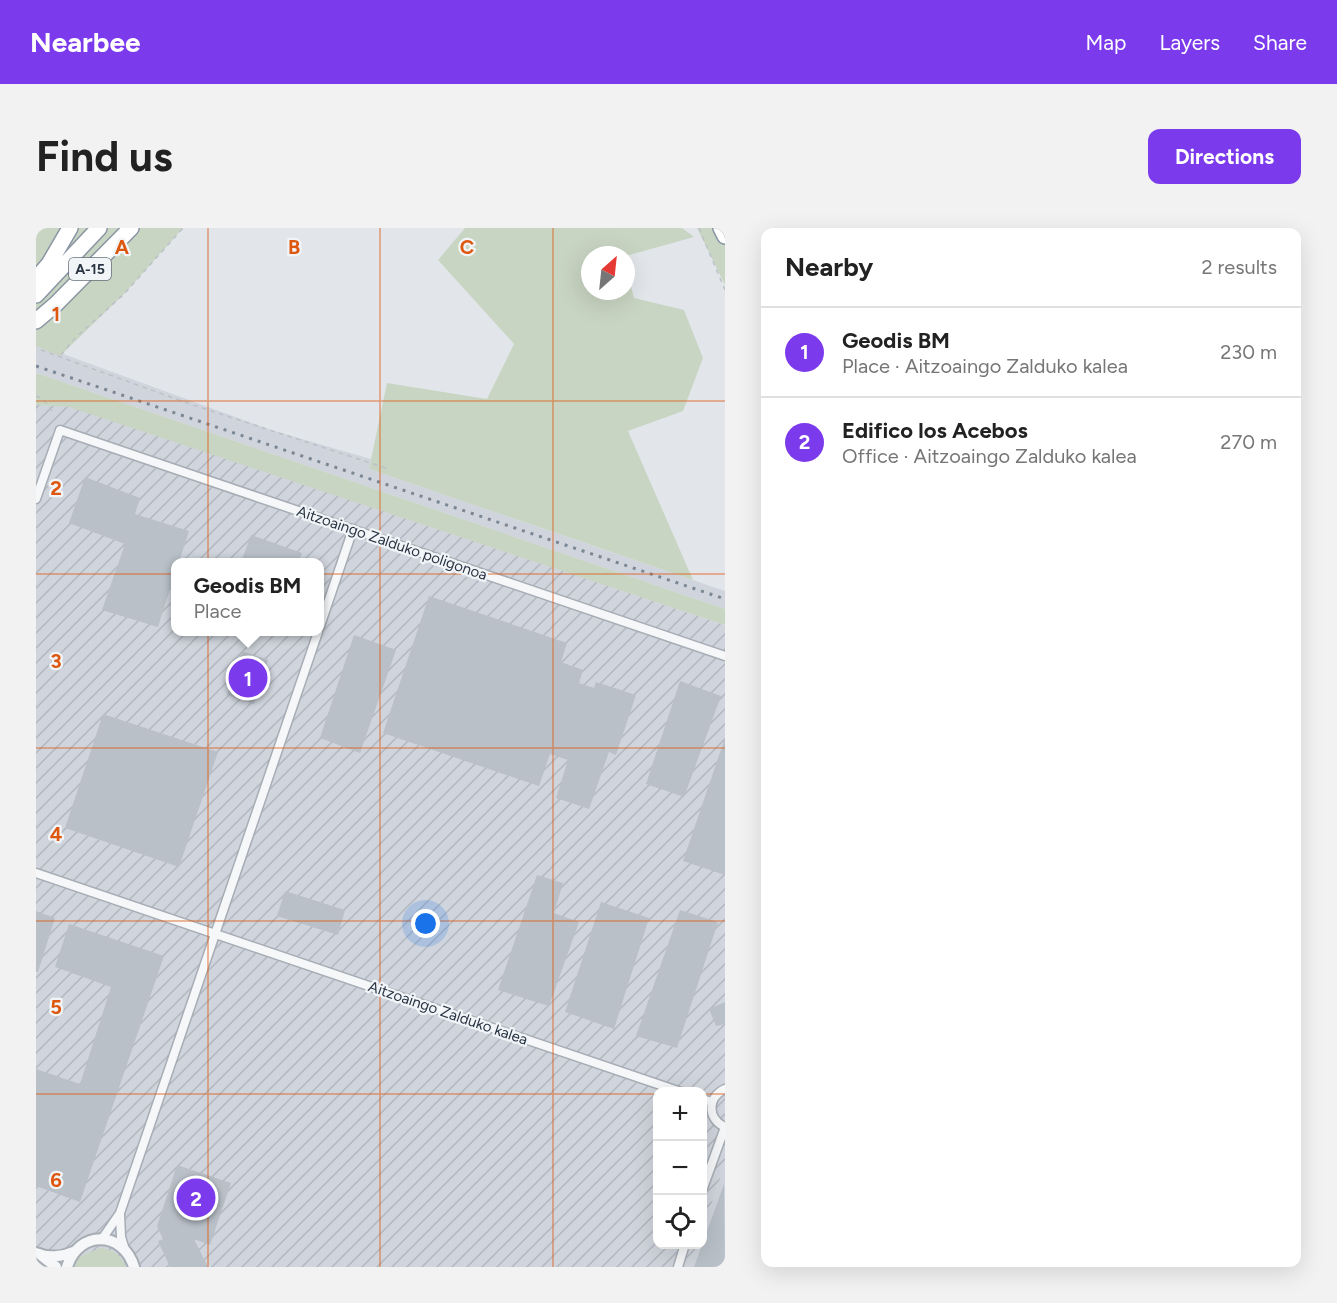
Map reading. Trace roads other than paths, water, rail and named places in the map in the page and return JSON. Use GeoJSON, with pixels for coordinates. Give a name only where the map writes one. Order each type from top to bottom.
{"type":"FeatureCollection","features":[{"type":"Feature","properties":{"kind":"highway"},"geometry":{"type":"LineString","coordinates":[[38,288],[70,228]]}},
{"type":"Feature","properties":{"kind":"highway"},"geometry":{"type":"LineString","coordinates":[[38,288],[99,228]]}},
{"type":"Feature","properties":{"kind":"highway"},"geometry":{"type":"LineString","coordinates":[[721,228],[725,236]]}},
{"type":"Feature","properties":{"kind":"highway","name":"A-15"},"geometry":{"type":"LineString","coordinates":[[36,321],[56,304],[128,230]]}},
{"type":"Feature","properties":{"kind":"street","name":"Aitzoaingo Zalduko poligonoa"},"geometry":{"type":"LineString","coordinates":[[36,499],[60,430],[725,656]]}},
{"type":"Feature","properties":{"kind":"street"},"geometry":{"type":"LineString","coordinates":[[324,614],[353,529]]}},
{"type":"Feature","properties":{"kind":"street"},"geometry":{"type":"LineString","coordinates":[[102,1239],[120,1214],[317,636]]}},
{"type":"Feature","properties":{"kind":"street","name":"Aitzoaingo Zalduko kalea"},"geometry":{"type":"LineString","coordinates":[[36,873],[666,1087]]}},
{"type":"Feature","properties":{"kind":"street"},"geometry":{"type":"LineString","coordinates":[[707,1177],[725,1127],[714,1119],[711,1113],[712,1102],[715,1096],[725,1089]]}},
{"type":"Feature","properties":{"kind":"street"},"geometry":{"type":"LineString","coordinates":[[707,1100],[712,1102]]}},
{"type":"Feature","properties":{"kind":"street"},"geometry":{"type":"LineString","coordinates":[[120,1214],[121,1237],[134,1267]]}},
{"type":"Feature","properties":{"kind":"street"},"geometry":{"type":"LineString","coordinates":[[39,1254],[65,1256],[86,1242],[102,1239],[118,1244],[125,1250]]}},
{"type":"Feature","properties":{"kind":"street"},"geometry":{"type":"LineString","coordinates":[[678,1267],[684,1249]]}},
{"type":"Feature","properties":{"kind":"street"},"geometry":{"type":"LineString","coordinates":[[67,1267],[74,1252]]}},
{"type":"Feature","properties":{"kind":"street"},"geometry":{"type":"LineString","coordinates":[[39,1254],[56,1267]]}},
{"type":"Feature","properties":{"kind":"railway"},"geometry":{"type":"LineString","coordinates":[[36,366],[725,599]]}},
{"type":"Feature","properties":{"kind":"place","name":"Geodis BM"},"geometry":{"type":"Point","coordinates":[248,678]}},
{"type":"Feature","properties":{"kind":"place","name":"Edifico los Acebos"},"geometry":{"type":"Point","coordinates":[196,1198]}}]}
